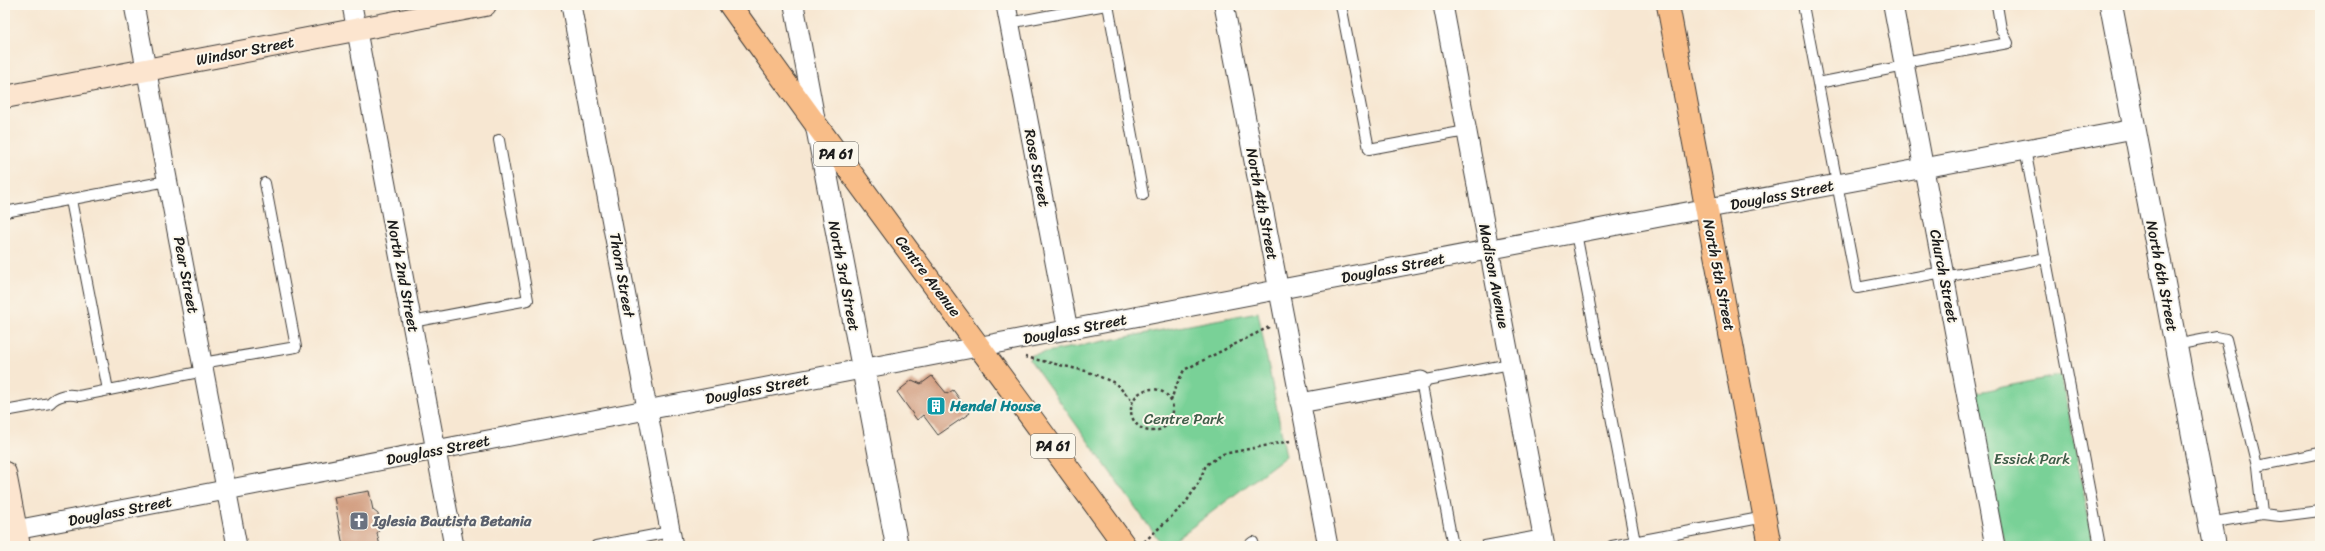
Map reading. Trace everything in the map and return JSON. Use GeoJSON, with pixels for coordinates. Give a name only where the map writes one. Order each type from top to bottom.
{"type":"FeatureCollection","features":[{"type":"Feature","properties":{"kind":"main road","name":"Windsor Street"},"geometry":{"type":"LineString","coordinates":[[5,97],[484,5]]}},
{"type":"Feature","properties":{"kind":"main road","name":"Centre Avenue"},"geometry":{"type":"LineString","coordinates":[[730,5],[816,127],[981,347],[1125,546]]}},
{"type":"Feature","properties":{"kind":"main road","name":"North 5th Street"},"geometry":{"type":"LineString","coordinates":[[1668,5],[1770,546]]}},
{"type":"Feature","properties":{"kind":"main road"},"geometry":{"type":"LineString","coordinates":[[5,473],[13,536]]}},
{"type":"Feature","properties":{"kind":"street","name":"Pear Street"},"geometry":{"type":"LineString","coordinates":[[134,5],[237,546]]}},
{"type":"Feature","properties":{"kind":"street","name":"North 2nd Street"},"geometry":{"type":"LineString","coordinates":[[352,5],[454,546]]}},
{"type":"Feature","properties":{"kind":"street","name":"Thorn Street"},"geometry":{"type":"LineString","coordinates":[[571,5],[672,539]]}},
{"type":"Feature","properties":{"kind":"street","name":"North 3rd Street"},"geometry":{"type":"LineString","coordinates":[[794,5],[862,369],[897,546]]}},
{"type":"Feature","properties":{"kind":"street","name":"North 4th Street"},"geometry":{"type":"LineString","coordinates":[[1224,5],[1328,546]]}},
{"type":"Feature","properties":{"kind":"street","name":"Madison Avenue"},"geometry":{"type":"LineString","coordinates":[[1443,5],[1544,541]]}},
{"type":"Feature","properties":{"kind":"street","name":"Church Street"},"geometry":{"type":"LineString","coordinates":[[1893,5],[1995,546]]}},
{"type":"Feature","properties":{"kind":"street","name":"North 6th Street"},"geometry":{"type":"LineString","coordinates":[[2111,5],[2214,546]]}},
{"type":"Feature","properties":{"kind":"street","name":"Rose Street"},"geometry":{"type":"LineString","coordinates":[[1008,14],[1068,330]]}},
{"type":"Feature","properties":{"kind":"street","name":"Douglass Street"},"geometry":{"type":"LineString","coordinates":[[13,536],[226,490],[1576,233],[2134,129]]}},
{"type":"Feature","properties":{"kind":"street"},"geometry":{"type":"LineString","coordinates":[[1300,404],[1421,381]]}},
{"type":"Feature","properties":{"kind":"lane"},"geometry":{"type":"LineString","coordinates":[[1008,14],[1107,5],[1143,195]]}},
{"type":"Feature","properties":{"kind":"lane"},"geometry":{"type":"LineString","coordinates":[[1341,5],[1369,149],[1466,131]]}},
{"type":"Feature","properties":{"kind":"lane"},"geometry":{"type":"LineString","coordinates":[[1803,5],[1857,288],[2046,258]]}},
{"type":"Feature","properties":{"kind":"lane"},"geometry":{"type":"LineString","coordinates":[[1818,82],[2008,43],[2001,29],[1997,5]]}},
{"type":"Feature","properties":{"kind":"lane"},"geometry":{"type":"LineString","coordinates":[[412,322],[528,300],[499,140]]}},
{"type":"Feature","properties":{"kind":"lane"},"geometry":{"type":"LineString","coordinates":[[2025,150],[2100,546]]}},
{"type":"Feature","properties":{"kind":"lane"},"geometry":{"type":"LineString","coordinates":[[5,212],[167,181]]}},
{"type":"Feature","properties":{"kind":"lane"},"geometry":{"type":"LineString","coordinates":[[5,411],[50,403],[54,397],[108,390],[203,367],[296,347],[265,183]]}},
{"type":"Feature","properties":{"kind":"lane"},"geometry":{"type":"LineString","coordinates":[[72,200],[108,390]]}},
{"type":"Feature","properties":{"kind":"lane"},"geometry":{"type":"LineString","coordinates":[[1576,233],[1635,542]]}},
{"type":"Feature","properties":{"kind":"lane"},"geometry":{"type":"LineString","coordinates":[[2175,345],[2217,337],[2226,339],[2257,466],[2262,514]]}},
{"type":"Feature","properties":{"kind":"lane"},"geometry":{"type":"LineString","coordinates":[[1453,546],[1421,381],[1510,364]]}},
{"type":"Feature","properties":{"kind":"lane"},"geometry":{"type":"LineString","coordinates":[[2257,466],[2320,453]]}},
{"type":"Feature","properties":{"kind":"lane"},"geometry":{"type":"LineString","coordinates":[[2209,523],[2262,514],[2280,516],[2320,511]]}},
{"type":"Feature","properties":{"kind":"lane"},"geometry":{"type":"LineString","coordinates":[[1612,546],[1765,517]]}},
{"type":"Feature","properties":{"kind":"lane"},"geometry":{"type":"LineString","coordinates":[[596,546],[672,539]]}},
{"type":"Feature","properties":{"kind":"lane"},"geometry":{"type":"LineString","coordinates":[[1485,546],[1544,541]]}},
{"type":"Feature","properties":{"kind":"path"},"geometry":{"type":"LineString","coordinates":[[1171,401],[1164,393],[1151,389],[1140,393],[1133,401],[1130,411],[1134,422],[1142,429],[1152,432],[1161,429],[1170,422],[1173,412],[1171,401],[1174,388],[1184,370],[1284,319]]}},
{"type":"Feature","properties":{"kind":"path"},"geometry":{"type":"LineString","coordinates":[[1018,355],[1086,371],[1114,383],[1133,401]]}},
{"type":"Feature","properties":{"kind":"path"},"geometry":{"type":"LineString","coordinates":[[1139,546],[1185,504],[1199,482],[1206,465],[1223,454],[1307,438]]}},
{"type":"Feature","properties":{"kind":"green space","name":"Centre Park"},"geometry":{"type":"Polygon","coordinates":[[[1258,312],[1286,456],[1167,546],[1163,546],[1030,360],[1031,355],[1258,312]]]}},
{"type":"Feature","properties":{"kind":"green space","name":"Essick Park"},"geometry":{"type":"Polygon","coordinates":[[[2061,375],[2094,546],[2004,546],[1974,393],[2061,375]]]}},
{"type":"Feature","properties":{"kind":"building","name":"Hendel House"},"geometry":{"type":"Polygon","coordinates":[[[932,376],[947,394],[953,390],[970,413],[938,435],[923,415],[917,420],[897,392],[912,380],[921,384],[932,376]]]}},
{"type":"Feature","properties":{"kind":"building","name":"Iglesia Bautista Betania"},"geometry":{"type":"Polygon","coordinates":[[[369,491],[373,510],[378,514],[381,528],[377,533],[380,546],[343,546],[334,497],[369,491]]]}},
{"type":"Feature","properties":{"kind":"place","name":"Hendel House"},"geometry":{"type":"Point","coordinates":[936,406]}},
{"type":"Feature","properties":{"kind":"place","name":"Iglesia Bautista Betania"},"geometry":{"type":"Point","coordinates":[359,521]}}]}
